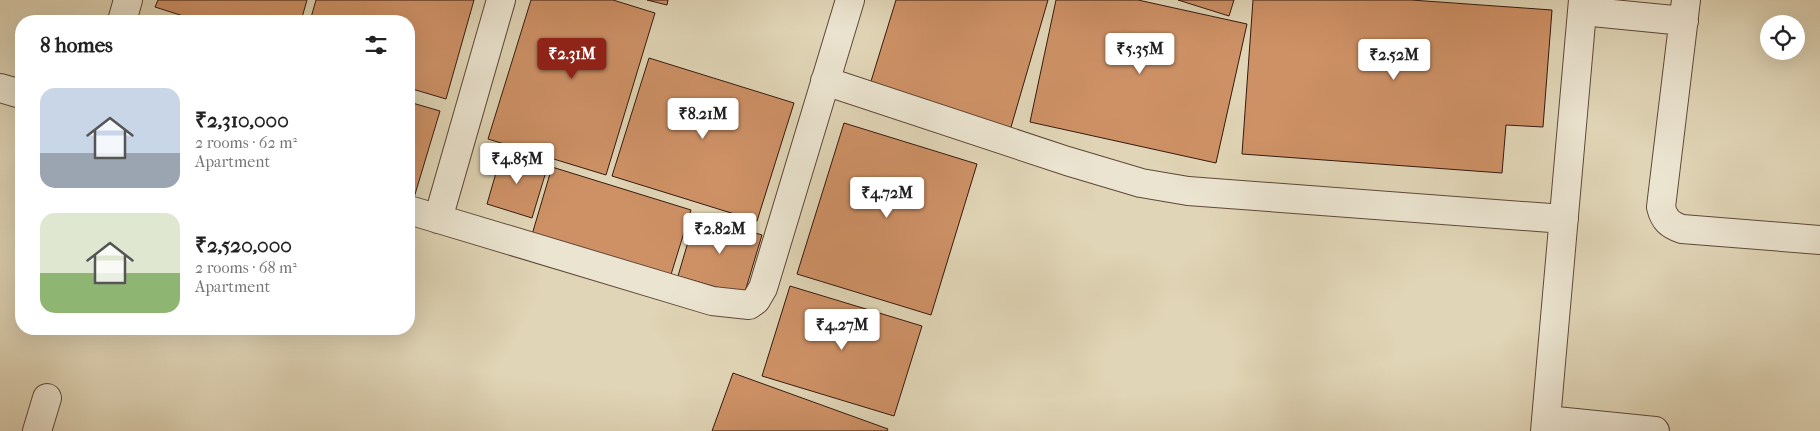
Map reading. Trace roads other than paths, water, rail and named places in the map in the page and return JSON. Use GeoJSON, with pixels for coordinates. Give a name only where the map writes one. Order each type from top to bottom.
{"type":"FeatureCollection","features":[{"type":"Feature","properties":{"kind":"street"},"geometry":{"type":"LineString","coordinates":[[124,15],[128,0]]}},
{"type":"Feature","properties":{"kind":"street"},"geometry":{"type":"LineString","coordinates":[[438,219],[501,0]]}},
{"type":"Feature","properties":{"kind":"street"},"geometry":{"type":"LineString","coordinates":[[415,212],[712,301],[749,305],[756,300],[763,288],[850,0]]}},
{"type":"Feature","properties":{"kind":"street"},"geometry":{"type":"LineString","coordinates":[[1655,431],[1545,425],[1582,6],[1685,10],[1661,207],[1663,218],[1682,230],[1820,240]]}},
{"type":"Feature","properties":{"kind":"street"},"geometry":{"type":"LineString","coordinates":[[826,81],[1067,161],[1142,183],[1188,191],[1564,219]]}},
{"type":"Feature","properties":{"kind":"street"},"geometry":{"type":"LineString","coordinates":[[0,88],[15,92]]}},
{"type":"Feature","properties":{"kind":"street"},"geometry":{"type":"LineString","coordinates":[[37,431],[47,398]]}}]}
